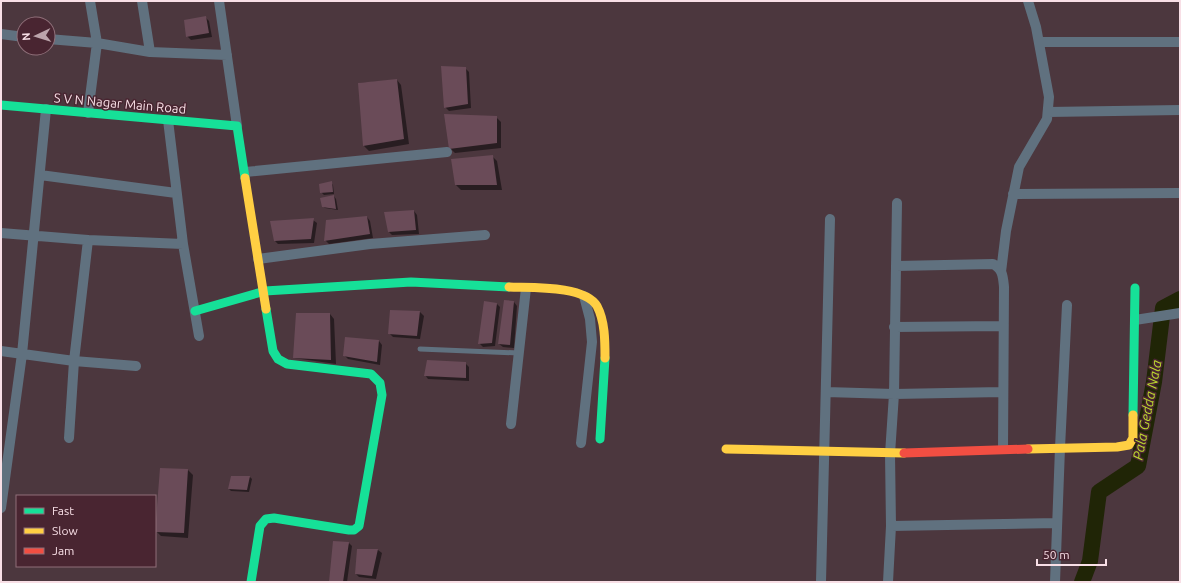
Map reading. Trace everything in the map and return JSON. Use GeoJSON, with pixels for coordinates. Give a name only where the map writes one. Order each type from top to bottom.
{"type":"FeatureCollection","features":[{"type":"Feature","properties":{"kind":"street"},"geometry":{"type":"LineString","coordinates":[[88,113],[97,44],[90,1]]}},
{"type":"Feature","properties":{"kind":"street"},"geometry":{"type":"LineString","coordinates":[[142,1],[150,52]]}},
{"type":"Feature","properties":{"kind":"street"},"geometry":{"type":"LineString","coordinates":[[219,1],[237,126],[273,350],[276,357],[281,362],[287,364],[371,374],[377,378],[382,388],[359,526],[354,530],[349,530],[274,518],[266,519],[260,526],[251,582]]}},
{"type":"Feature","properties":{"kind":"street"},"geometry":{"type":"LineString","coordinates":[[1001,272],[1006,231],[1019,167],[1047,118],[1048,112],[1049,96],[1039,42],[1028,1]]}},
{"type":"Feature","properties":{"kind":"street"},"geometry":{"type":"LineString","coordinates":[[1,34],[16,36]]}},
{"type":"Feature","properties":{"kind":"street"},"geometry":{"type":"LineString","coordinates":[[56,40],[150,52],[227,55]]}},
{"type":"Feature","properties":{"kind":"street"},"geometry":{"type":"LineString","coordinates":[[1039,42],[1180,42]]}},
{"type":"Feature","properties":{"kind":"street","name":"S V N Nagar Main Road"},"geometry":{"type":"LineString","coordinates":[[1,105],[237,126]]}},
{"type":"Feature","properties":{"kind":"street"},"geometry":{"type":"LineString","coordinates":[[1,508],[22,354],[46,109]]}},
{"type":"Feature","properties":{"kind":"street"},"geometry":{"type":"LineString","coordinates":[[1048,112],[1180,110]]}},
{"type":"Feature","properties":{"kind":"street"},"geometry":{"type":"LineString","coordinates":[[168,120],[183,244],[199,336]]}},
{"type":"Feature","properties":{"kind":"street"},"geometry":{"type":"LineString","coordinates":[[245,172],[447,152]]}},
{"type":"Feature","properties":{"kind":"street"},"geometry":{"type":"LineString","coordinates":[[40,175],[176,193]]}},
{"type":"Feature","properties":{"kind":"street"},"geometry":{"type":"LineString","coordinates":[[1013,194],[1180,193]]}},
{"type":"Feature","properties":{"kind":"street"},"geometry":{"type":"LineString","coordinates":[[888,582],[891,526],[890,454],[894,394],[897,203]]}},
{"type":"Feature","properties":{"kind":"street"},"geometry":{"type":"LineString","coordinates":[[821,582],[830,219]]}},
{"type":"Feature","properties":{"kind":"street"},"geometry":{"type":"LineString","coordinates":[[1,233],[88,240],[183,244]]}},
{"type":"Feature","properties":{"kind":"street"},"geometry":{"type":"LineString","coordinates":[[258,259],[370,244],[485,235]]}},
{"type":"Feature","properties":{"kind":"street"},"geometry":{"type":"LineString","coordinates":[[69,438],[74,361],[88,240]]}},
{"type":"Feature","properties":{"kind":"street"},"geometry":{"type":"LineString","coordinates":[[896,266],[993,264],[998,266],[1001,272],[1004,287],[1002,392],[1003,449]]}},
{"type":"Feature","properties":{"kind":"street"},"geometry":{"type":"LineString","coordinates":[[195,311],[264,291],[411,282],[566,290],[574,292],[593,302],[598,308],[602,318],[606,357],[600,439]]}},
{"type":"Feature","properties":{"kind":"street"},"geometry":{"type":"LineString","coordinates":[[511,424],[526,288]]}},
{"type":"Feature","properties":{"kind":"street"},"geometry":{"type":"LineString","coordinates":[[726,449],[890,454],[1003,449],[1117,447],[1129,445],[1133,438],[1135,288]]}},
{"type":"Feature","properties":{"kind":"street"},"geometry":{"type":"LineString","coordinates":[[581,443],[592,342],[590,319],[584,296]]}},
{"type":"Feature","properties":{"kind":"street"},"geometry":{"type":"LineString","coordinates":[[1055,582],[1067,305]]}},
{"type":"Feature","properties":{"kind":"street"},"geometry":{"type":"LineString","coordinates":[[1135,320],[1179,313]]}},
{"type":"Feature","properties":{"kind":"street"},"geometry":{"type":"LineString","coordinates":[[894,327],[1003,326]]}},
{"type":"Feature","properties":{"kind":"street"},"geometry":{"type":"LineString","coordinates":[[1,351],[74,361],[136,366]]}},
{"type":"Feature","properties":{"kind":"street"},"geometry":{"type":"LineString","coordinates":[[826,392],[894,394],[1002,392]]}},
{"type":"Feature","properties":{"kind":"street"},"geometry":{"type":"LineString","coordinates":[[891,526],[1057,523]]}},
{"type":"Feature","properties":{"kind":"lane"},"geometry":{"type":"LineString","coordinates":[[420,349],[519,353]]}},
{"type":"Feature","properties":{"kind":"building"},"geometry":{"type":"Polygon","coordinates":[[[206,16],[209,33],[186,37],[184,20],[206,16]]]}},
{"type":"Feature","properties":{"kind":"building"},"geometry":{"type":"Polygon","coordinates":[[[441,66],[466,67],[468,104],[444,108],[441,66]]]}},
{"type":"Feature","properties":{"kind":"building"},"geometry":{"type":"Polygon","coordinates":[[[397,79],[404,139],[363,146],[358,83],[397,79]]]}},
{"type":"Feature","properties":{"kind":"building"},"geometry":{"type":"Polygon","coordinates":[[[444,114],[497,116],[497,143],[449,149],[444,114]]]}},
{"type":"Feature","properties":{"kind":"building"},"geometry":{"type":"Polygon","coordinates":[[[493,155],[497,185],[455,185],[451,159],[493,155]]]}},
{"type":"Feature","properties":{"kind":"building"},"geometry":{"type":"Polygon","coordinates":[[[332,181],[333,192],[320,193],[319,184],[332,181]]]}},
{"type":"Feature","properties":{"kind":"building"},"geometry":{"type":"Polygon","coordinates":[[[334,195],[336,209],[322,207],[320,198],[334,195]]]}},
{"type":"Feature","properties":{"kind":"building"},"geometry":{"type":"Polygon","coordinates":[[[414,210],[416,230],[388,232],[384,212],[414,210]]]}},
{"type":"Feature","properties":{"kind":"building"},"geometry":{"type":"Polygon","coordinates":[[[367,216],[370,234],[324,241],[326,220],[367,216]]]}},
{"type":"Feature","properties":{"kind":"building"},"geometry":{"type":"Polygon","coordinates":[[[314,218],[311,239],[274,241],[270,221],[314,218]]]}},
{"type":"Feature","properties":{"kind":"building"},"geometry":{"type":"Polygon","coordinates":[[[504,300],[514,301],[510,345],[498,344],[504,300]]]}},
{"type":"Feature","properties":{"kind":"building"},"geometry":{"type":"Polygon","coordinates":[[[484,301],[497,303],[492,343],[478,344],[484,301]]]}},
{"type":"Feature","properties":{"kind":"building"},"geometry":{"type":"Polygon","coordinates":[[[390,310],[420,311],[417,336],[388,334],[390,310]]]}},
{"type":"Feature","properties":{"kind":"building"},"geometry":{"type":"Polygon","coordinates":[[[296,313],[330,313],[331,360],[293,358],[296,313]]]}},
{"type":"Feature","properties":{"kind":"building"},"geometry":{"type":"Polygon","coordinates":[[[345,337],[379,340],[377,362],[343,356],[345,337]]]}},
{"type":"Feature","properties":{"kind":"building"},"geometry":{"type":"Polygon","coordinates":[[[427,360],[466,362],[466,378],[424,376],[427,360]]]}},
{"type":"Feature","properties":{"kind":"building"},"geometry":{"type":"Polygon","coordinates":[[[160,468],[188,469],[184,533],[156,532],[160,468]]]}},
{"type":"Feature","properties":{"kind":"building"},"geometry":{"type":"Polygon","coordinates":[[[231,476],[250,476],[247,490],[228,489],[231,476]]]}},
{"type":"Feature","properties":{"kind":"building"},"geometry":{"type":"Polygon","coordinates":[[[333,541],[349,542],[343,582],[329,582],[333,541]]]}},
{"type":"Feature","properties":{"kind":"building"},"geometry":{"type":"Polygon","coordinates":[[[357,549],[378,549],[372,576],[355,574],[357,549]]]}},
{"type":"Feature","properties":{"kind":"waterway","name":"Pala Gedda Nala"},"geometry":{"type":"LineString","coordinates":[[1082,582],[1090,561],[1099,492],[1138,466],[1154,382],[1163,308],[1180,299]]}},
{"type":"Feature","properties":{"kind":"traffic: fast"},"geometry":{"type":"LineString","coordinates":[[1,105],[237,126],[245,178]]}},
{"type":"Feature","properties":{"kind":"traffic: fast"},"geometry":{"type":"LineString","coordinates":[[195,311],[265,291],[411,282],[509,287]]}},
{"type":"Feature","properties":{"kind":"traffic: fast"},"geometry":{"type":"LineString","coordinates":[[1133,415],[1135,288]]}},
{"type":"Feature","properties":{"kind":"traffic: fast"},"geometry":{"type":"LineString","coordinates":[[251,582],[260,526],[266,519],[274,518],[349,530],[354,530],[359,526],[382,395],[380,383],[371,374],[287,364],[278,359],[273,351],[266,309]]}},
{"type":"Feature","properties":{"kind":"traffic: fast"},"geometry":{"type":"LineString","coordinates":[[600,439],[605,358]]}},
{"type":"Feature","properties":{"kind":"traffic: slow"},"geometry":{"type":"LineString","coordinates":[[245,178],[266,309]]}},
{"type":"Feature","properties":{"kind":"traffic: slow"},"geometry":{"type":"LineString","coordinates":[[509,287],[556,289],[581,294],[590,299],[597,306],[602,318],[605,338],[605,358]]}},
{"type":"Feature","properties":{"kind":"traffic: slow"},"geometry":{"type":"LineString","coordinates":[[1028,449],[1117,447],[1129,445],[1133,438],[1133,415]]}},
{"type":"Feature","properties":{"kind":"traffic: slow"},"geometry":{"type":"LineString","coordinates":[[726,449],[904,453]]}},
{"type":"Feature","properties":{"kind":"traffic: jam"},"geometry":{"type":"LineString","coordinates":[[904,453],[1028,449]]}}]}
